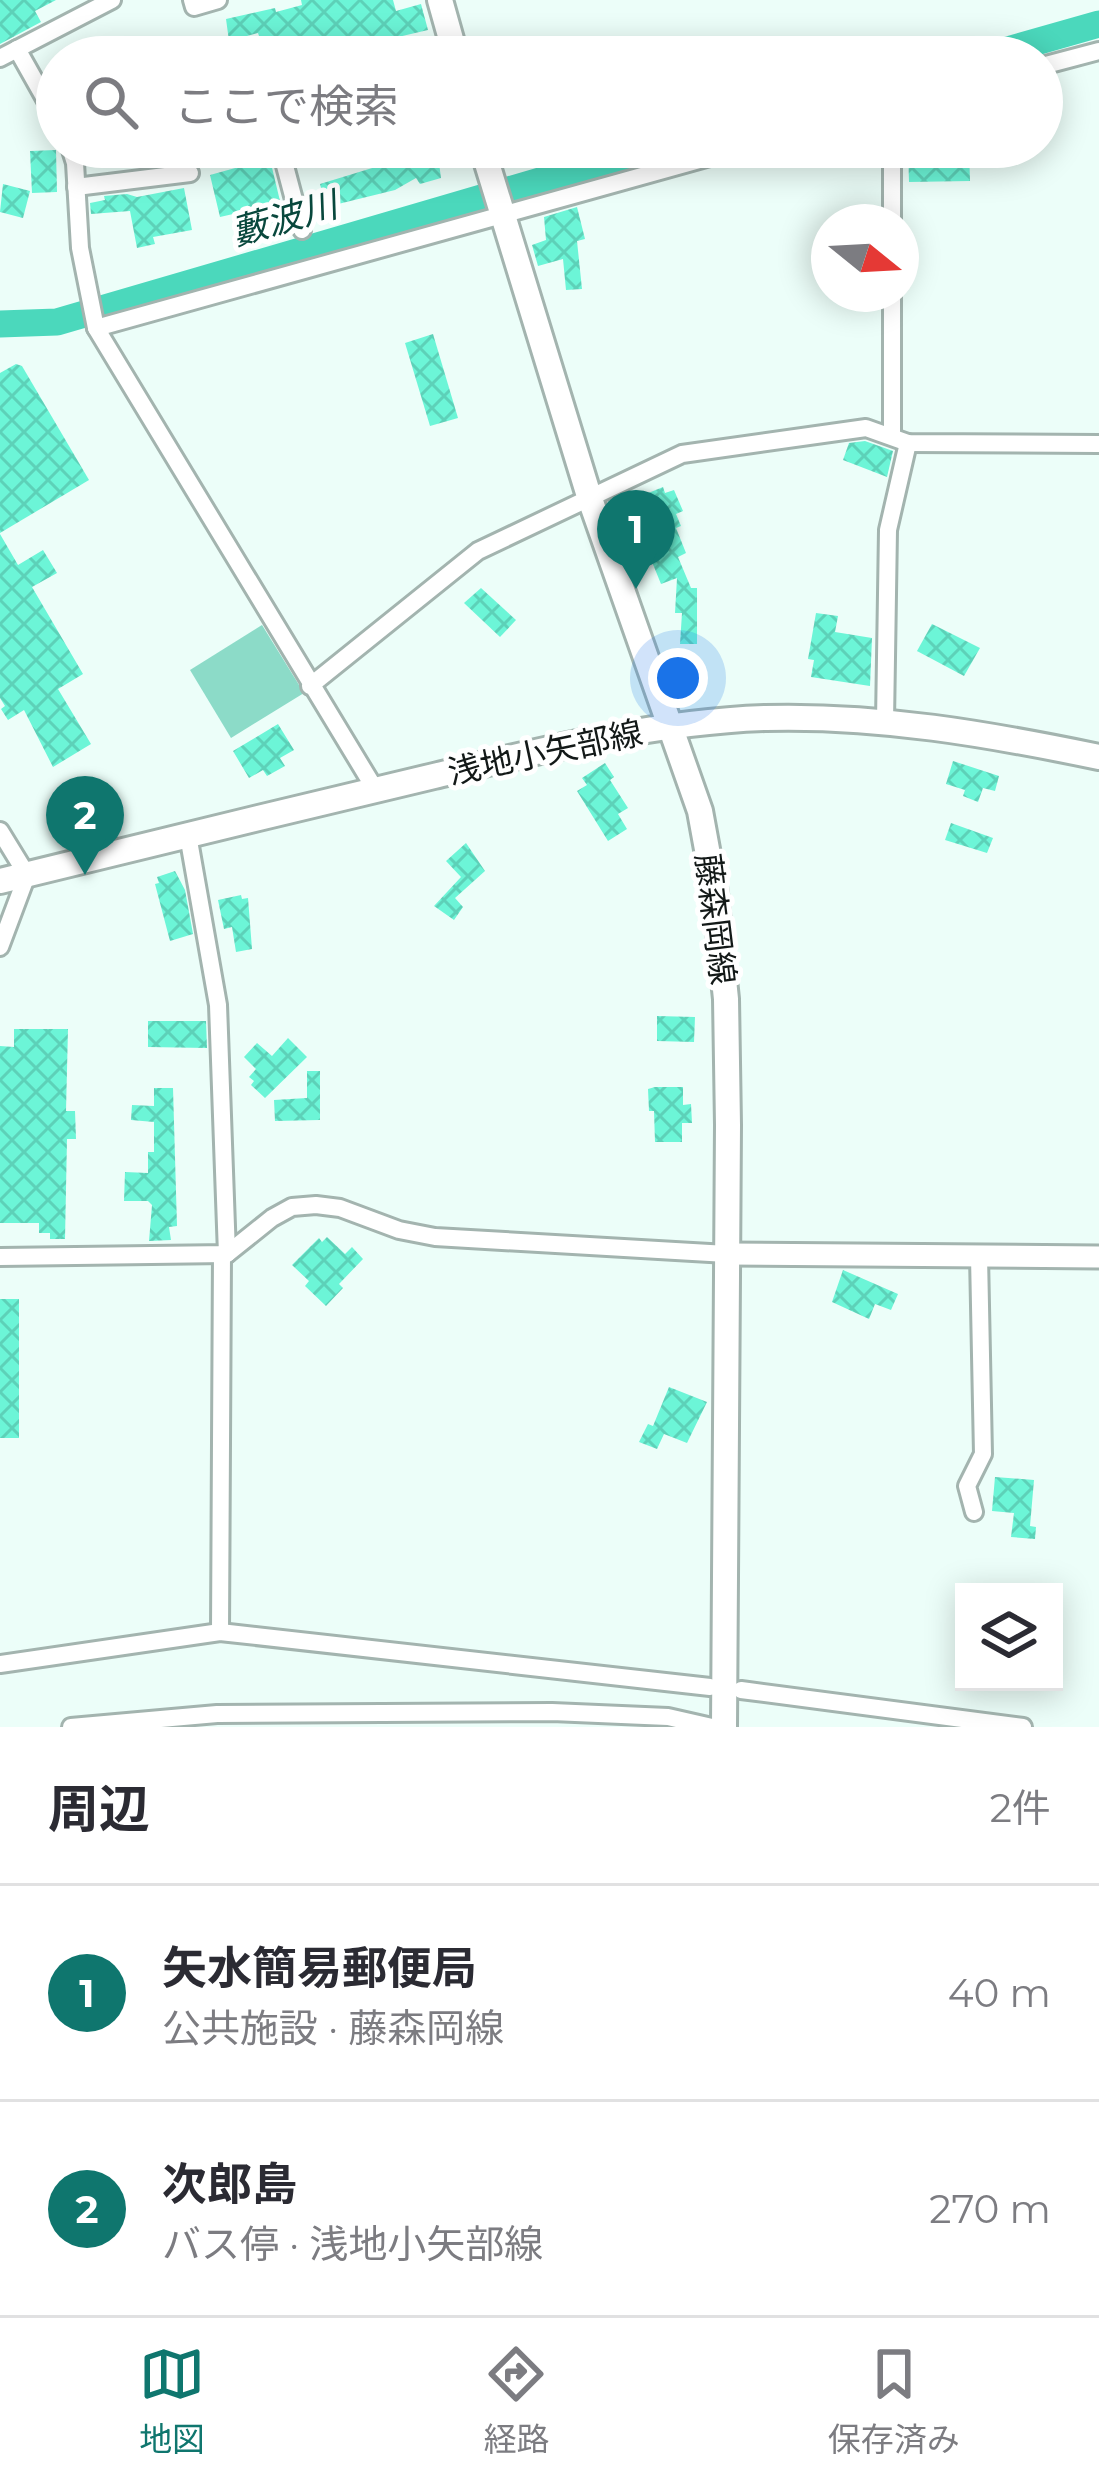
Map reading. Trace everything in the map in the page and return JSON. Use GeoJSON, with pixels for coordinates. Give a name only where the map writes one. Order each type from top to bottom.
{"type":"FeatureCollection","features":[{"type":"Feature","properties":{"kind":"main road"},"geometry":{"type":"LineString","coordinates":[[440,0],[450,36]]}},
{"type":"Feature","properties":{"kind":"main road","name":"藤森岡線"},"geometry":{"type":"LineString","coordinates":[[488,168],[589,496],[700,811],[716,893],[726,999],[724,1727]]}},
{"type":"Feature","properties":{"kind":"main road","name":"浅地小矢部線"},"geometry":{"type":"LineString","coordinates":[[0,881],[556,747],[673,726],[765,718],[885,722],[971,732],[1099,757]]}},
{"type":"Feature","properties":{"kind":"street"},"geometry":{"type":"LineString","coordinates":[[42,36],[112,0]]}},
{"type":"Feature","properties":{"kind":"street"},"geometry":{"type":"LineString","coordinates":[[192,0],[194,7],[218,0]]}},
{"type":"Feature","properties":{"kind":"street"},"geometry":{"type":"LineString","coordinates":[[36,39],[9,53],[36,90]]}},
{"type":"Feature","properties":{"kind":"street"},"geometry":{"type":"LineString","coordinates":[[1063,60],[1099,51]]}},
{"type":"Feature","properties":{"kind":"street"},"geometry":{"type":"LineString","coordinates":[[73,168],[86,291],[96,328],[375,789]]}},
{"type":"Feature","properties":{"kind":"street"},"geometry":{"type":"LineString","coordinates":[[286,168],[302,230]]}},
{"type":"Feature","properties":{"kind":"street"},"geometry":{"type":"LineString","coordinates":[[96,328],[671,168]]}},
{"type":"Feature","properties":{"kind":"street"},"geometry":{"type":"LineString","coordinates":[[892,168],[892,204]]}},
{"type":"Feature","properties":{"kind":"street"},"geometry":{"type":"LineString","coordinates":[[76,187],[190,173]]}},
{"type":"Feature","properties":{"kind":"street"},"geometry":{"type":"LineString","coordinates":[[885,722],[888,530],[900,440],[893,312]]}},
{"type":"Feature","properties":{"kind":"street"},"geometry":{"type":"LineString","coordinates":[[310,686],[478,551],[682,454],[854,428],[900,440],[1099,445]]}},
{"type":"Feature","properties":{"kind":"street"},"geometry":{"type":"LineString","coordinates":[[0,831],[27,874],[0,946]]}},
{"type":"Feature","properties":{"kind":"street"},"geometry":{"type":"LineString","coordinates":[[188,835],[218,1005],[225,1254],[220,1632]]}},
{"type":"Feature","properties":{"kind":"street"},"geometry":{"type":"LineString","coordinates":[[0,1257],[225,1254],[272,1218],[316,1204],[435,1237],[727,1254],[1099,1257]]}},
{"type":"Feature","properties":{"kind":"street"},"geometry":{"type":"LineString","coordinates":[[974,1512],[967,1486],[982,1454],[979,1256]]}},
{"type":"Feature","properties":{"kind":"street"},"geometry":{"type":"LineString","coordinates":[[0,1664],[220,1632],[710,1687]]}},
{"type":"Feature","properties":{"kind":"street"},"geometry":{"type":"LineString","coordinates":[[741,1690],[1022,1727]]}},
{"type":"Feature","properties":{"kind":"street"},"geometry":{"type":"LineString","coordinates":[[71,1727],[217,1714],[528,1712],[668,1717],[712,1727]]}},
{"type":"Feature","properties":{"kind":"green space"},"geometry":{"type":"Polygon","coordinates":[[[262,625],[304,693],[231,738],[190,670],[262,625]]]}},
{"type":"Feature","properties":{"kind":"building"},"geometry":{"type":"Polygon","coordinates":[[[0,0],[56,0],[35,11],[41,22],[0,44],[0,0]]]}},
{"type":"Feature","properties":{"kind":"building"},"geometry":{"type":"Polygon","coordinates":[[[301,0],[393,0],[396,11],[421,4],[428,30],[402,36],[228,36],[226,19],[302,5],[301,0]]]}},
{"type":"Feature","properties":{"kind":"building"},"geometry":{"type":"Polygon","coordinates":[[[30,151],[36,151],[36,168],[56,168],[57,192],[32,193],[30,151]]]}},
{"type":"Feature","properties":{"kind":"building"},"geometry":{"type":"Polygon","coordinates":[[[235,168],[272,168],[285,222],[271,223],[259,208],[220,217],[210,175],[235,168]]]}},
{"type":"Feature","properties":{"kind":"building"},"geometry":{"type":"Polygon","coordinates":[[[372,168],[440,168],[441,178],[420,184],[416,178],[395,190],[326,207],[320,184],[372,168]]]}},
{"type":"Feature","properties":{"kind":"building"},"geometry":{"type":"Polygon","coordinates":[[[909,168],[970,168],[970,181],[909,182],[909,168]]]}},
{"type":"Feature","properties":{"kind":"building"},"geometry":{"type":"Polygon","coordinates":[[[3,184],[30,191],[23,218],[0,212],[3,184]]]}},
{"type":"Feature","properties":{"kind":"building"},"geometry":{"type":"Polygon","coordinates":[[[184,188],[192,230],[153,237],[155,244],[137,248],[130,211],[91,214],[90,203],[105,200],[104,196],[137,197],[184,188]]]}},
{"type":"Feature","properties":{"kind":"building"},"geometry":{"type":"Polygon","coordinates":[[[577,207],[585,239],[577,241],[582,289],[566,290],[563,259],[538,266],[532,245],[546,240],[544,217],[577,207]]]}},
{"type":"Feature","properties":{"kind":"building"},"geometry":{"type":"Polygon","coordinates":[[[433,334],[458,418],[430,426],[405,343],[433,334]]]}},
{"type":"Feature","properties":{"kind":"building"},"geometry":{"type":"Polygon","coordinates":[[[16,364],[22,366],[89,480],[0,533],[0,373],[16,364]]]}},
{"type":"Feature","properties":{"kind":"building"},"geometry":{"type":"Polygon","coordinates":[[[865,441],[893,451],[887,477],[843,460],[849,443],[865,441]]]}},
{"type":"Feature","properties":{"kind":"building"},"geometry":{"type":"Polygon","coordinates":[[[663,487],[665,493],[674,490],[683,511],[676,514],[681,526],[676,528],[686,553],[678,557],[691,588],[697,588],[697,644],[680,644],[677,578],[661,584],[650,557],[657,554],[643,522],[650,519],[641,496],[663,487]]]}},
{"type":"Feature","properties":{"kind":"building"},"geometry":{"type":"Polygon","coordinates":[[[0,534],[18,565],[43,550],[57,573],[32,587],[83,674],[58,689],[91,744],[53,767],[24,710],[8,720],[1,709],[5,706],[0,698],[0,534]]]}},
{"type":"Feature","properties":{"kind":"building"},"geometry":{"type":"Polygon","coordinates":[[[481,588],[516,620],[500,637],[464,603],[481,588]]]}},
{"type":"Feature","properties":{"kind":"building"},"geometry":{"type":"Polygon","coordinates":[[[816,613],[838,616],[835,632],[872,638],[870,686],[811,677],[814,660],[808,659],[816,613]]]}},
{"type":"Feature","properties":{"kind":"building"},"geometry":{"type":"Polygon","coordinates":[[[932,624],[980,648],[964,676],[917,651],[932,624]]]}},
{"type":"Feature","properties":{"kind":"building"},"geometry":{"type":"Polygon","coordinates":[[[278,724],[294,750],[280,758],[285,766],[267,776],[263,770],[249,778],[233,751],[278,724]]]}},
{"type":"Feature","properties":{"kind":"building"},"geometry":{"type":"Polygon","coordinates":[[[953,761],[999,776],[995,791],[983,788],[978,802],[963,796],[965,790],[946,784],[953,761]]]}},
{"type":"Feature","properties":{"kind":"building"},"geometry":{"type":"Polygon","coordinates":[[[605,763],[628,808],[618,814],[627,829],[608,841],[577,791],[587,785],[582,778],[605,763]]]}},
{"type":"Feature","properties":{"kind":"building"},"geometry":{"type":"Polygon","coordinates":[[[951,823],[993,838],[987,853],[945,840],[951,823]]]}},
{"type":"Feature","properties":{"kind":"building"},"geometry":{"type":"Polygon","coordinates":[[[466,843],[485,871],[455,898],[463,907],[454,920],[434,906],[461,877],[446,861],[466,843]]]}},
{"type":"Feature","properties":{"kind":"building"},"geometry":{"type":"Polygon","coordinates":[[[175,871],[185,890],[193,934],[170,941],[155,884],[157,877],[175,871]]]}},
{"type":"Feature","properties":{"kind":"building"},"geometry":{"type":"Polygon","coordinates":[[[248,898],[252,949],[236,952],[232,927],[224,929],[218,900],[248,898]]]}},
{"type":"Feature","properties":{"kind":"building"},"geometry":{"type":"Polygon","coordinates":[[[657,1016],[695,1017],[694,1042],[657,1041],[657,1016]]]}},
{"type":"Feature","properties":{"kind":"building"},"geometry":{"type":"Polygon","coordinates":[[[148,1021],[206,1021],[207,1048],[148,1047],[148,1021]]]}},
{"type":"Feature","properties":{"kind":"building"},"geometry":{"type":"Polygon","coordinates":[[[14,1029],[68,1029],[66,1111],[75,1111],[76,1139],[67,1139],[65,1239],[39,1233],[39,1223],[0,1223],[0,1046],[14,1047],[14,1029]]]}},
{"type":"Feature","properties":{"kind":"building"},"geometry":{"type":"Polygon","coordinates":[[[288,1038],[307,1057],[265,1098],[251,1085],[254,1081],[249,1077],[256,1069],[244,1057],[257,1043],[272,1056],[288,1038]]]}},
{"type":"Feature","properties":{"kind":"building"},"geometry":{"type":"Polygon","coordinates":[[[307,1071],[320,1071],[320,1120],[275,1121],[274,1100],[307,1098],[307,1071]]]}},
{"type":"Feature","properties":{"kind":"building"},"geometry":{"type":"Polygon","coordinates":[[[683,1087],[683,1105],[691,1104],[692,1123],[682,1123],[682,1142],[655,1142],[648,1089],[683,1087]]]}},
{"type":"Feature","properties":{"kind":"building"},"geometry":{"type":"Polygon","coordinates":[[[154,1088],[173,1088],[177,1226],[169,1227],[171,1240],[149,1241],[152,1205],[124,1201],[125,1172],[148,1173],[148,1152],[154,1152],[154,1122],[131,1120],[132,1105],[154,1106],[154,1088]]]}},
{"type":"Feature","properties":{"kind":"building"},"geometry":{"type":"Polygon","coordinates":[[[327,1237],[345,1254],[352,1247],[363,1259],[326,1306],[292,1265],[319,1238],[322,1242],[327,1237]]]}},
{"type":"Feature","properties":{"kind":"building"},"geometry":{"type":"Polygon","coordinates":[[[843,1270],[898,1294],[891,1310],[875,1304],[869,1319],[832,1302],[843,1270]]]}},
{"type":"Feature","properties":{"kind":"building"},"geometry":{"type":"Polygon","coordinates":[[[0,1299],[19,1299],[19,1438],[0,1438],[0,1299]]]}},
{"type":"Feature","properties":{"kind":"building"},"geometry":{"type":"Polygon","coordinates":[[[669,1387],[707,1402],[687,1443],[664,1434],[657,1449],[639,1442],[648,1424],[653,1426],[669,1387]]]}},
{"type":"Feature","properties":{"kind":"building"},"geometry":{"type":"Polygon","coordinates":[[[995,1477],[1034,1480],[1030,1526],[1036,1527],[1035,1539],[1011,1537],[1014,1513],[992,1511],[995,1477]]]}},
{"type":"Feature","properties":{"kind":"waterway","name":"藪波川"},"geometry":{"type":"LineString","coordinates":[[1057,36],[1099,24]]}},
{"type":"Feature","properties":{"kind":"waterway","name":"藪波川"},"geometry":{"type":"LineString","coordinates":[[0,324],[57,322],[584,168]]}},
{"type":"Feature","properties":{"kind":"place","name":"矢水簡易郵便局"},"geometry":{"type":"Point","coordinates":[636,589]}},
{"type":"Feature","properties":{"kind":"place","name":"次郎島"},"geometry":{"type":"Point","coordinates":[85,875]}}]}
